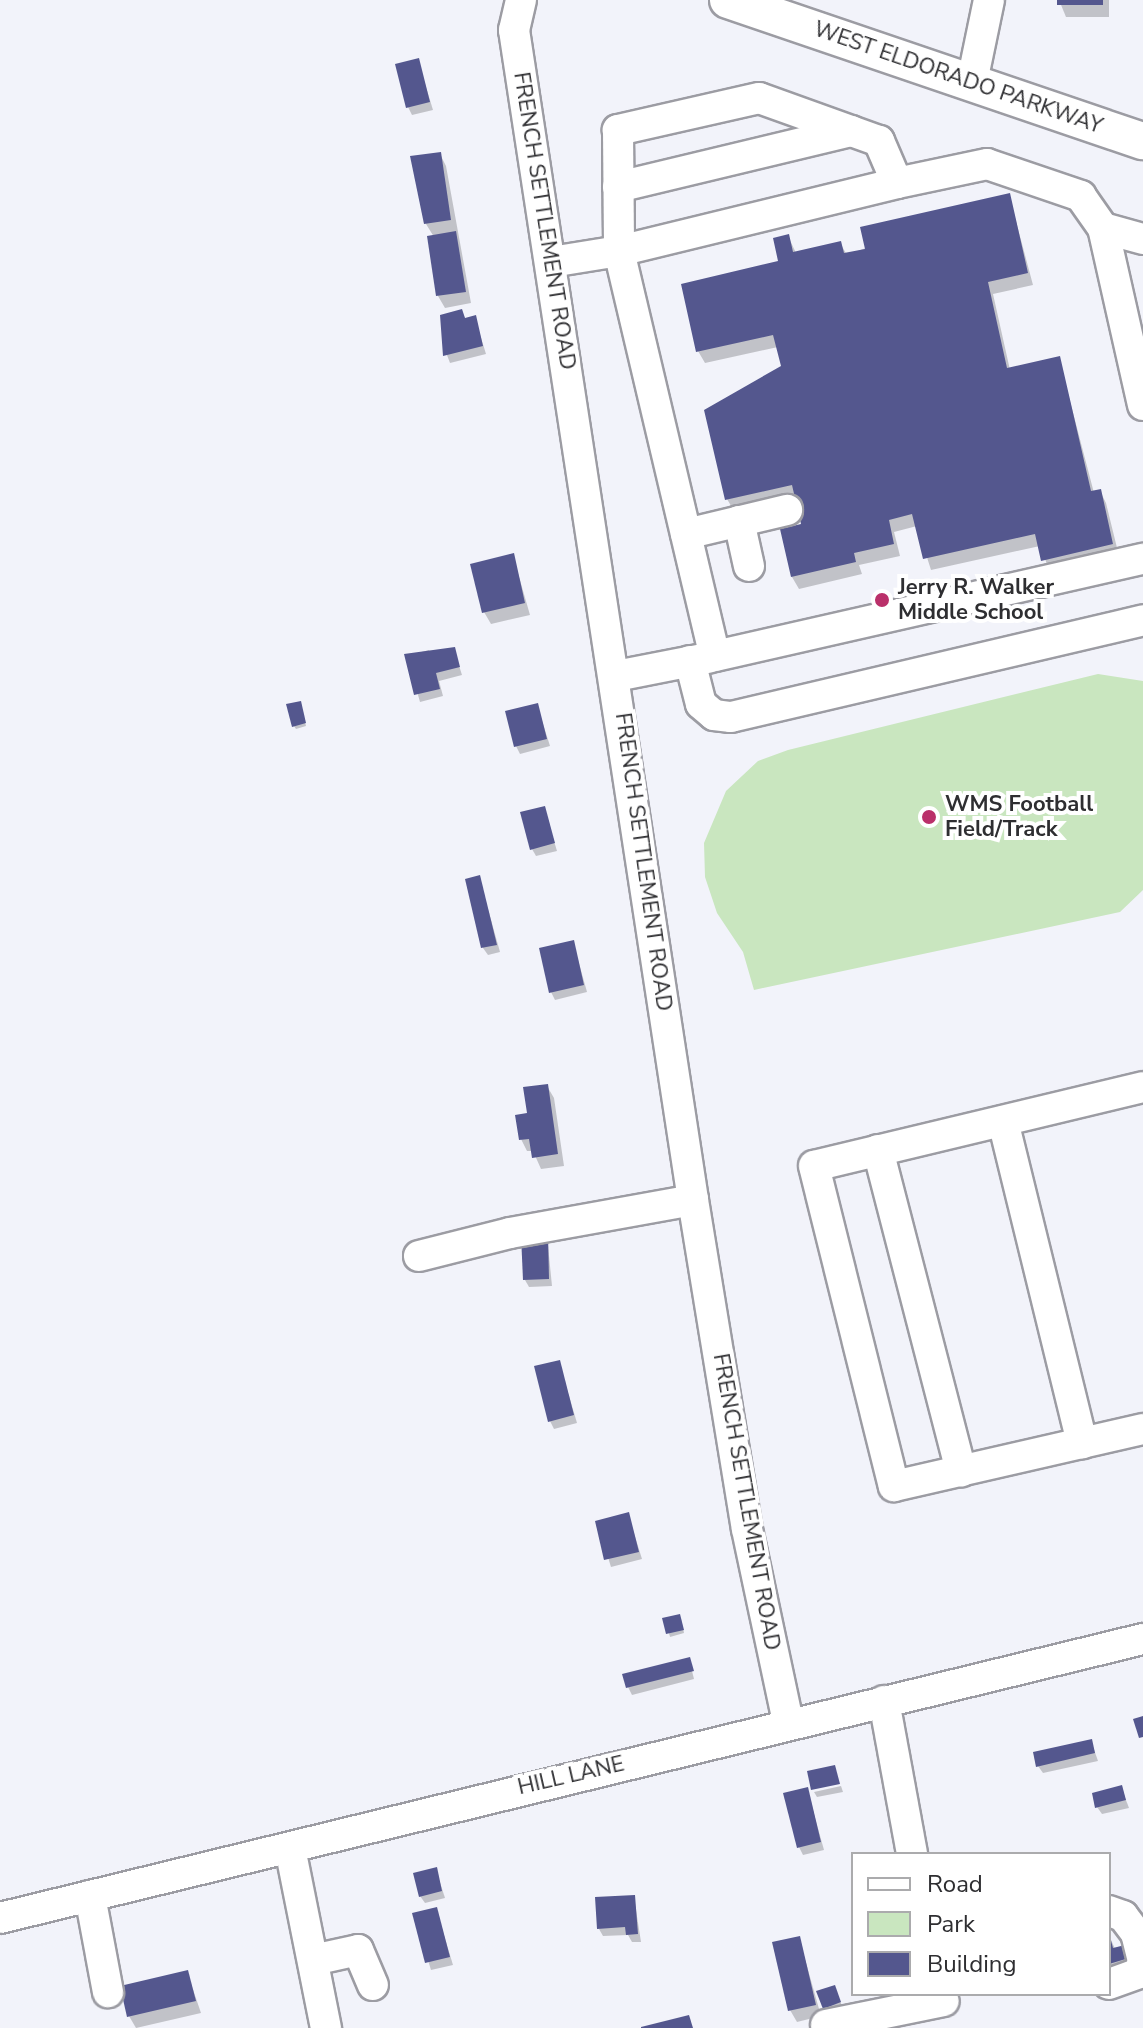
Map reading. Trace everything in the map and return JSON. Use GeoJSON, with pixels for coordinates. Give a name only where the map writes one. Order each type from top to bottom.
{"type":"FeatureCollection","features":[{"type":"Feature","properties":{"kind":"main road","name":"WEST ELDORADO PARKWAY"},"geometry":{"type":"LineString","coordinates":[[728,0],[1143,141]]}},
{"type":"Feature","properties":{"kind":"street","name":"FRENCH SETTLEMENT ROAD"},"geometry":{"type":"LineString","coordinates":[[521,0],[514,30],[616,676],[693,1200],[747,1529],[788,1722]]}},
{"type":"Feature","properties":{"kind":"street"},"geometry":{"type":"LineString","coordinates":[[972,82],[989,0]]}},
{"type":"Feature","properties":{"kind":"street"},"geometry":{"type":"LineString","coordinates":[[897,183],[879,141],[759,98],[618,130],[619,251],[686,534],[703,659],[701,704],[714,715],[731,717],[1143,620]]}},
{"type":"Feature","properties":{"kind":"street"},"geometry":{"type":"LineString","coordinates":[[618,187],[851,131]]}},
{"type":"Feature","properties":{"kind":"street"},"geometry":{"type":"LineString","coordinates":[[551,262],[619,251],[987,164],[1081,196],[1103,228],[1143,405]]}},
{"type":"Feature","properties":{"kind":"street"},"geometry":{"type":"LineString","coordinates":[[1103,228],[1143,239]]}},
{"type":"Feature","properties":{"kind":"street"},"geometry":{"type":"LineString","coordinates":[[686,534],[787,510]]}},
{"type":"Feature","properties":{"kind":"street"},"geometry":{"type":"LineString","coordinates":[[739,521],[749,566]]}},
{"type":"Feature","properties":{"kind":"street"},"geometry":{"type":"LineString","coordinates":[[616,676],[1143,559]]}},
{"type":"Feature","properties":{"kind":"street"},"geometry":{"type":"LineString","coordinates":[[1143,1087],[814,1166],[894,1486],[1143,1429]]}},
{"type":"Feature","properties":{"kind":"street"},"geometry":{"type":"LineString","coordinates":[[1003,1121],[1082,1443]]}},
{"type":"Feature","properties":{"kind":"street"},"geometry":{"type":"LineString","coordinates":[[878,1150],[961,1471]]}},
{"type":"Feature","properties":{"kind":"street"},"geometry":{"type":"LineString","coordinates":[[419,1256],[510,1233],[693,1200]]}},
{"type":"Feature","properties":{"kind":"street","name":"HILL LANE"},"geometry":{"type":"LineString","coordinates":[[0,1918],[788,1722],[1143,1639]]}},
{"type":"Feature","properties":{"kind":"street"},"geometry":{"type":"LineString","coordinates":[[884,1701],[912,1852]]}},
{"type":"Feature","properties":{"kind":"street"},"geometry":{"type":"LineString","coordinates":[[290,1848],[326,2028]]}},
{"type":"Feature","properties":{"kind":"street"},"geometry":{"type":"LineString","coordinates":[[90,1896],[108,1992]]}},
{"type":"Feature","properties":{"kind":"street"},"geometry":{"type":"LineString","coordinates":[[1111,1912],[1123,1916],[1136,1933],[1143,1962],[1139,1973],[1111,1983]]}},
{"type":"Feature","properties":{"kind":"street"},"geometry":{"type":"LineString","coordinates":[[313,1960],[358,1950],[373,1985]]}},
{"type":"Feature","properties":{"kind":"street"},"geometry":{"type":"LineString","coordinates":[[826,2025],[945,2008]]}},
{"type":"Feature","properties":{"kind":"green space","name":"WMS Football Field/Track"},"geometry":{"type":"Polygon","coordinates":[[[1098,674],[1143,681],[1143,890],[1120,912],[754,990],[743,952],[717,913],[705,877],[704,843],[726,791],[758,761],[788,750],[1098,674]]]}},
{"type":"Feature","properties":{"kind":"building"},"geometry":{"type":"Polygon","coordinates":[[[1057,0],[1103,0],[1103,5],[1057,5],[1057,0]]]}},
{"type":"Feature","properties":{"kind":"building"},"geometry":{"type":"Polygon","coordinates":[[[419,58],[430,102],[406,108],[395,64],[419,58]]]}},
{"type":"Feature","properties":{"kind":"building"},"geometry":{"type":"Polygon","coordinates":[[[441,152],[451,220],[424,224],[410,156],[441,152]]]}},
{"type":"Feature","properties":{"kind":"building","name":"Jerry R. Walker Middle School"},"geometry":{"type":"Polygon","coordinates":[[[1010,193],[1028,273],[988,282],[1007,368],[1060,356],[1091,491],[1101,489],[1113,544],[1041,561],[1035,534],[923,559],[912,514],[889,520],[894,544],[854,553],[856,562],[791,577],[780,529],[801,524],[792,485],[725,500],[704,410],[781,366],[773,335],[696,352],[681,284],[778,261],[773,238],[789,234],[793,252],[841,241],[844,253],[865,249],[860,227],[1010,193]]]}},
{"type":"Feature","properties":{"kind":"building"},"geometry":{"type":"Polygon","coordinates":[[[456,231],[466,292],[436,296],[427,236],[456,231]]]}},
{"type":"Feature","properties":{"kind":"building"},"geometry":{"type":"Polygon","coordinates":[[[462,309],[465,318],[476,315],[483,346],[443,356],[440,315],[462,309]]]}},
{"type":"Feature","properties":{"kind":"building"},"geometry":{"type":"Polygon","coordinates":[[[514,553],[525,603],[482,613],[470,564],[514,553]]]}},
{"type":"Feature","properties":{"kind":"building"},"geometry":{"type":"Polygon","coordinates":[[[455,647],[460,667],[436,673],[440,689],[414,695],[404,654],[455,647]]]}},
{"type":"Feature","properties":{"kind":"building"},"geometry":{"type":"Polygon","coordinates":[[[301,701],[306,723],[292,727],[286,704],[301,701]]]}},
{"type":"Feature","properties":{"kind":"building"},"geometry":{"type":"Polygon","coordinates":[[[538,703],[547,739],[514,747],[505,711],[538,703]]]}},
{"type":"Feature","properties":{"kind":"building"},"geometry":{"type":"Polygon","coordinates":[[[545,806],[555,843],[530,850],[520,812],[545,806]]]}},
{"type":"Feature","properties":{"kind":"building"},"geometry":{"type":"Polygon","coordinates":[[[480,875],[497,945],[481,948],[465,879],[480,875]]]}},
{"type":"Feature","properties":{"kind":"building"},"geometry":{"type":"Polygon","coordinates":[[[574,940],[584,985],[549,993],[539,948],[574,940]]]}},
{"type":"Feature","properties":{"kind":"building"},"geometry":{"type":"Polygon","coordinates":[[[548,1084],[558,1154],[532,1158],[529,1139],[519,1140],[515,1115],[527,1113],[523,1087],[548,1084]]]}},
{"type":"Feature","properties":{"kind":"building"},"geometry":{"type":"Polygon","coordinates":[[[548,1234],[549,1279],[523,1280],[521,1235],[548,1234]]]}},
{"type":"Feature","properties":{"kind":"building"},"geometry":{"type":"Polygon","coordinates":[[[560,1360],[574,1415],[548,1422],[534,1366],[560,1360]]]}},
{"type":"Feature","properties":{"kind":"building"},"geometry":{"type":"Polygon","coordinates":[[[629,1512],[639,1552],[604,1560],[595,1521],[629,1512]]]}},
{"type":"Feature","properties":{"kind":"building"},"geometry":{"type":"Polygon","coordinates":[[[680,1614],[684,1630],[666,1634],[662,1618],[680,1614]]]}},
{"type":"Feature","properties":{"kind":"building"},"geometry":{"type":"Polygon","coordinates":[[[690,1657],[694,1671],[626,1688],[622,1674],[690,1657]]]}},
{"type":"Feature","properties":{"kind":"building"},"geometry":{"type":"Polygon","coordinates":[[[1143,1716],[1143,1737],[1139,1738],[1133,1719],[1143,1716]]]}},
{"type":"Feature","properties":{"kind":"building"},"geometry":{"type":"Polygon","coordinates":[[[1092,1739],[1095,1753],[1036,1767],[1033,1752],[1092,1739]]]}},
{"type":"Feature","properties":{"kind":"building"},"geometry":{"type":"Polygon","coordinates":[[[835,1765],[840,1784],[811,1790],[807,1771],[835,1765]]]}},
{"type":"Feature","properties":{"kind":"building"},"geometry":{"type":"Polygon","coordinates":[[[1122,1785],[1126,1800],[1095,1808],[1092,1793],[1122,1785]]]}},
{"type":"Feature","properties":{"kind":"building"},"geometry":{"type":"Polygon","coordinates":[[[808,1787],[821,1842],[797,1848],[783,1793],[808,1787]]]}},
{"type":"Feature","properties":{"kind":"building"},"geometry":{"type":"Polygon","coordinates":[[[437,1867],[442,1891],[419,1897],[413,1873],[437,1867]]]}},
{"type":"Feature","properties":{"kind":"building"},"geometry":{"type":"Polygon","coordinates":[[[635,1895],[638,1934],[626,1935],[625,1927],[597,1929],[595,1897],[635,1895]]]}},
{"type":"Feature","properties":{"kind":"building"},"geometry":{"type":"Polygon","coordinates":[[[437,1907],[450,1957],[425,1963],[412,1913],[437,1907]]]}},
{"type":"Feature","properties":{"kind":"building"},"geometry":{"type":"Polygon","coordinates":[[[800,1936],[816,2005],[788,2011],[772,1942],[800,1936]]]}},
{"type":"Feature","properties":{"kind":"building"},"geometry":{"type":"Polygon","coordinates":[[[1111,1941],[1113,1948],[1125,1945],[1129,1958],[1111,1963],[1111,1941]]]}},
{"type":"Feature","properties":{"kind":"building"},"geometry":{"type":"Polygon","coordinates":[[[188,1970],[196,2001],[127,2017],[120,1986],[188,1970]]]}},
{"type":"Feature","properties":{"kind":"building"},"geometry":{"type":"Polygon","coordinates":[[[835,1985],[841,2002],[823,2009],[816,1991],[835,1985]]]}},
{"type":"Feature","properties":{"kind":"building"},"geometry":{"type":"Polygon","coordinates":[[[689,2015],[693,2028],[641,2028],[641,2027],[689,2015]]]}},
{"type":"Feature","properties":{"kind":"place","name":"Jerry R. Walker Middle School"},"geometry":{"type":"Point","coordinates":[882,600]}},
{"type":"Feature","properties":{"kind":"place","name":"WMS Football Field/Track"},"geometry":{"type":"Point","coordinates":[929,817]}}]}
